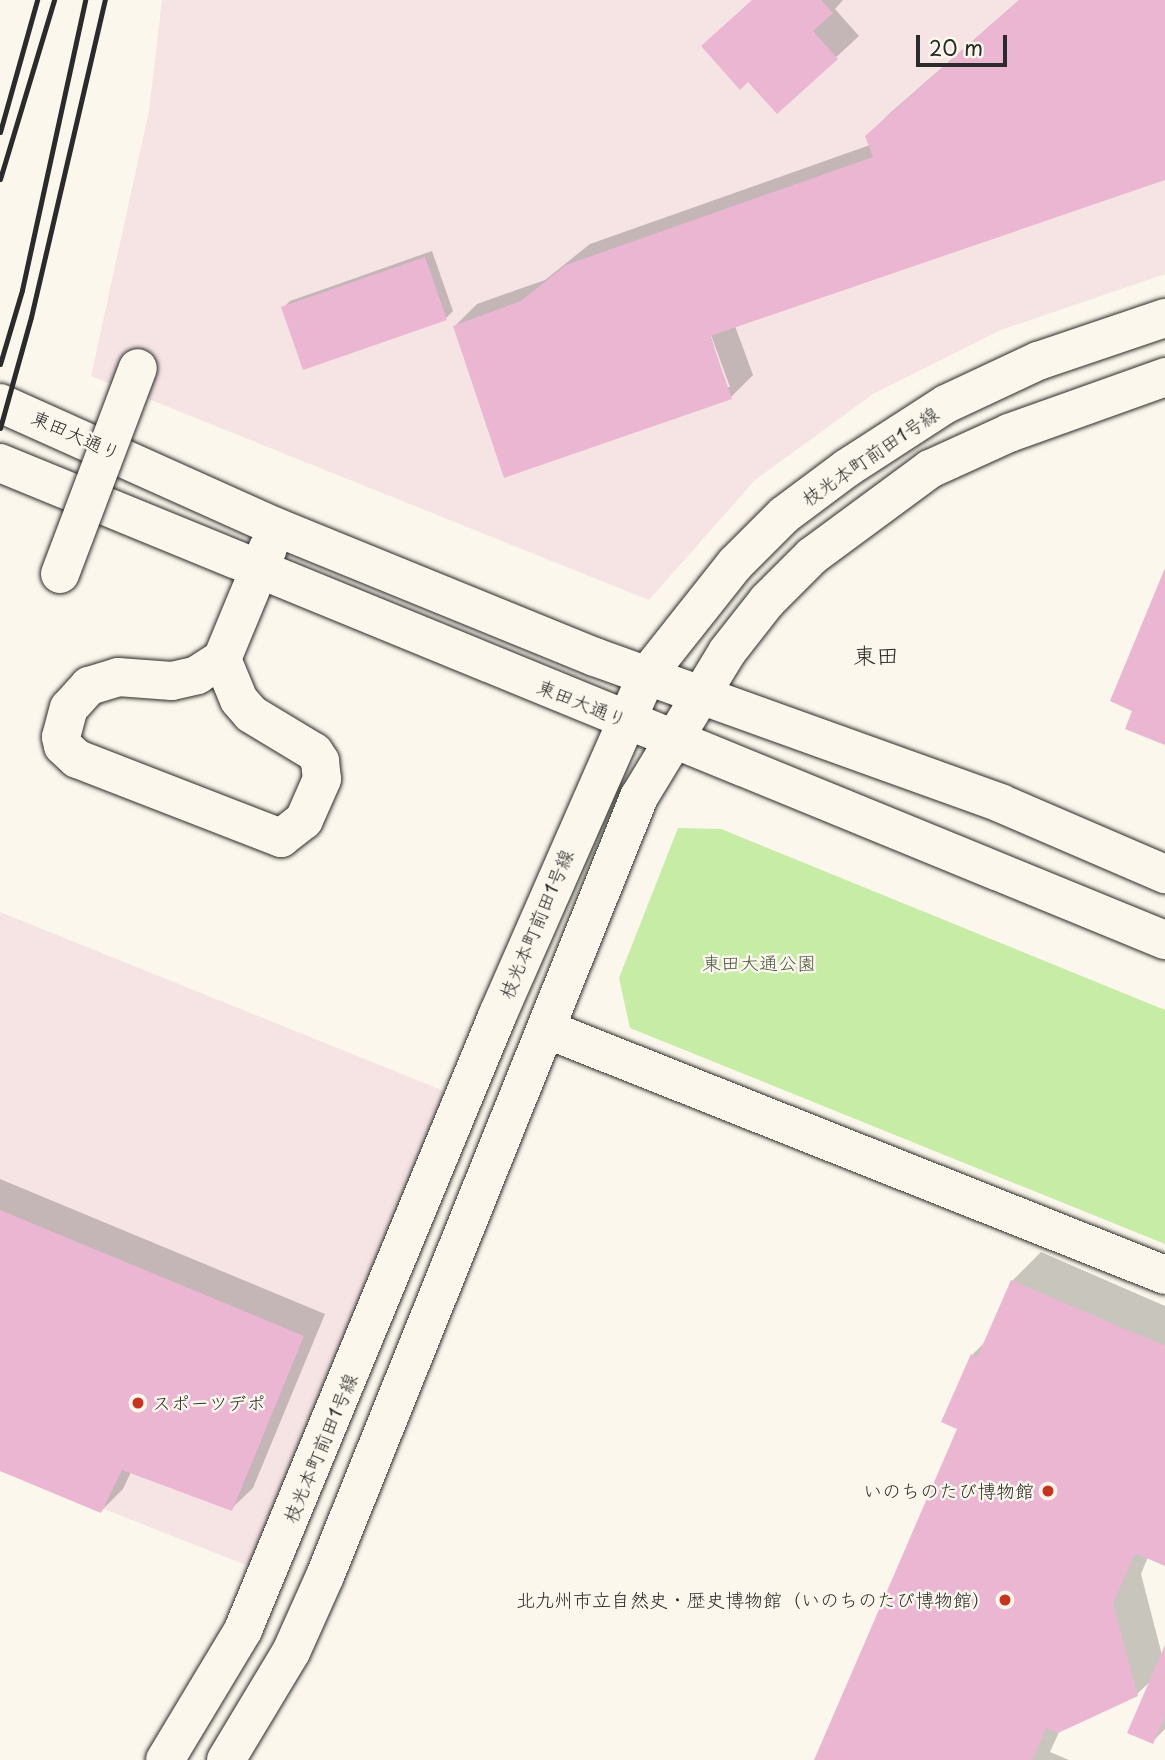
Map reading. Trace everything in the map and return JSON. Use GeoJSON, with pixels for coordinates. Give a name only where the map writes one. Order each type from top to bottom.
{"type":"FeatureCollection","features":[{"type":"Feature","properties":{"kind":"street","name":"枝光本町前田1号線"},"geometry":{"type":"LineString","coordinates":[[175,1747],[243,1630],[624,721],[647,675],[735,564],[785,515],[847,468],[946,404],[1038,361],[1165,318]]}},
{"type":"Feature","properties":{"kind":"street"},"geometry":{"type":"LineString","coordinates":[[60,574],[138,368]]}},
{"type":"Feature","properties":{"kind":"street"},"geometry":{"type":"LineString","coordinates":[[175,1747],[224,1760],[291,1652],[325,1576],[639,797],[730,647],[812,556],[930,469],[1009,433],[1165,377]]}},
{"type":"Feature","properties":{"kind":"street","name":"東田大通り"},"geometry":{"type":"LineString","coordinates":[[0,403],[276,527],[699,698],[1000,803],[1165,874]]}},
{"type":"Feature","properties":{"kind":"street","name":"東田大通り"},"geometry":{"type":"LineString","coordinates":[[0,463],[624,721],[673,738],[1165,940]]}},
{"type":"Feature","properties":{"kind":"street"},"geometry":{"type":"LineString","coordinates":[[222,659],[239,700],[251,715],[314,752],[320,761],[322,779],[304,820],[281,838],[77,759],[63,746],[61,728],[69,708],[89,686],[118,677],[172,681],[197,675],[222,659],[276,527]]}},
{"type":"Feature","properties":{"kind":"street"},"geometry":{"type":"LineString","coordinates":[[545,1029],[1165,1275]]}},
{"type":"Feature","properties":{"kind":"shaded area"},"geometry":{"type":"Polygon","coordinates":[[[162,0],[1165,0],[1165,274],[1001,330],[873,394],[755,480],[649,600],[91,376],[149,111],[162,0]]]}},
{"type":"Feature","properties":{"kind":"shaded area"},"geometry":{"type":"Polygon","coordinates":[[[0,912],[459,1097],[251,1567],[0,1468],[0,912]]]}},
{"type":"Feature","properties":{"kind":"green space","name":"東田大通公園"},"geometry":{"type":"Polygon","coordinates":[[[678,828],[721,829],[1165,1010],[1165,1244],[630,1028],[619,978],[678,828]]]}},
{"type":"Feature","properties":{"kind":"building"},"geometry":{"type":"Polygon","coordinates":[[[752,0],[821,0],[833,13],[813,31],[838,59],[777,114],[748,82],[740,90],[701,46],[752,0]]]}},
{"type":"Feature","properties":{"kind":"building"},"geometry":{"type":"Polygon","coordinates":[[[1019,0],[1165,0],[1165,180],[710,336],[732,399],[504,478],[453,326],[521,301],[566,265],[873,157],[865,136],[1019,0]]]}},
{"type":"Feature","properties":{"kind":"building"},"geometry":{"type":"Polygon","coordinates":[[[425,257],[447,320],[303,370],[281,307],[425,257]]]}},
{"type":"Feature","properties":{"kind":"building"},"geometry":{"type":"Polygon","coordinates":[[[1165,568],[1165,745],[1125,729],[1132,711],[1110,701],[1165,568]]]}},
{"type":"Feature","properties":{"kind":"building","name":"スポーツデポ"},"geometry":{"type":"Polygon","coordinates":[[[0,1210],[304,1336],[232,1511],[122,1470],[101,1513],[0,1471],[0,1210]]]}},
{"type":"Feature","properties":{"kind":"building","name":"いのちのたび博物館"},"geometry":{"type":"Polygon","coordinates":[[[1011,1280],[1165,1346],[1165,1566],[1135,1553],[1113,1604],[1138,1696],[1058,1733],[1046,1728],[1032,1760],[814,1760],[957,1429],[941,1422],[971,1354],[977,1358],[1011,1280]]]}},
{"type":"Feature","properties":{"kind":"building"},"geometry":{"type":"Polygon","coordinates":[[[1165,1645],[1165,1716],[1153,1744],[1127,1733],[1165,1645]]]}},
{"type":"Feature","properties":{"kind":"railway"},"geometry":{"type":"LineString","coordinates":[[0,132],[37,0]]}},
{"type":"Feature","properties":{"kind":"railway"},"geometry":{"type":"LineString","coordinates":[[0,179],[54,0]]}},
{"type":"Feature","properties":{"kind":"railway"},"geometry":{"type":"LineString","coordinates":[[0,364],[22,290],[85,0]]}},
{"type":"Feature","properties":{"kind":"railway"},"geometry":{"type":"LineString","coordinates":[[0,428],[31,317],[105,0]]}},
{"type":"Feature","properties":{"kind":"place","name":"スポーツデポ"},"geometry":{"type":"Point","coordinates":[138,1403]}},
{"type":"Feature","properties":{"kind":"place","name":"いのちのたび博物館"},"geometry":{"type":"Point","coordinates":[1048,1491]}},
{"type":"Feature","properties":{"kind":"place","name":"北九州市立自然史・歴史博物館（いのちのたび博物館）"},"geometry":{"type":"Point","coordinates":[1005,1600]}},
{"type":"Feature","properties":{"kind":"district","name":"東田"},"geometry":{"type":"Point","coordinates":[876,655]}}]}
